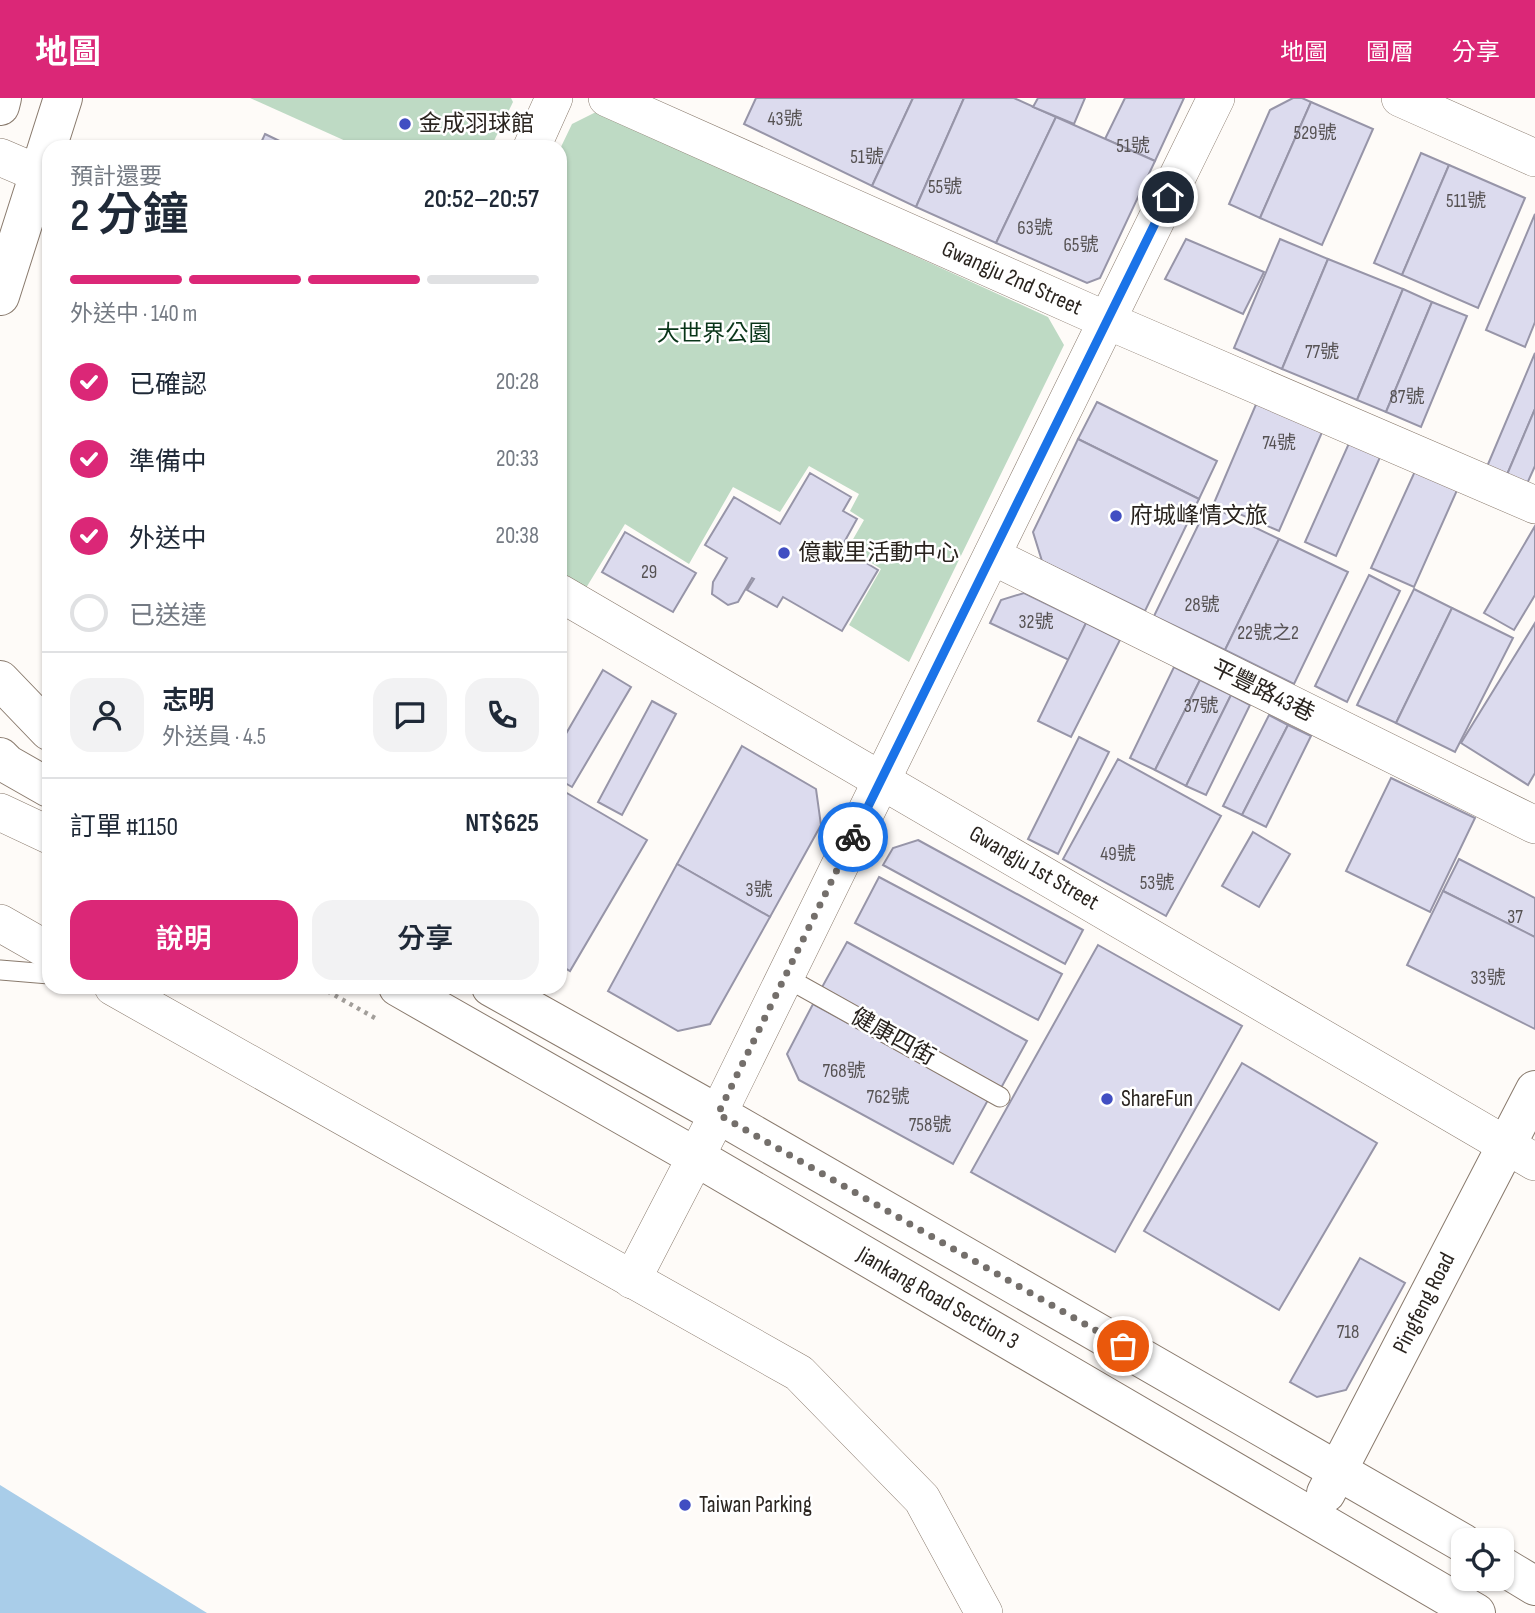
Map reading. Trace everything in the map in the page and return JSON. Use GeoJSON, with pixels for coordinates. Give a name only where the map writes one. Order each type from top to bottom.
{"type":"FeatureCollection","features":[{"type":"Feature","properties":{"kind":"street"},"geometry":{"type":"LineString","coordinates":[[0,106],[2,98]]}},
{"type":"Feature","properties":{"kind":"street"},"geometry":{"type":"LineString","coordinates":[[53,140],[63,98]]}},
{"type":"Feature","properties":{"kind":"street"},"geometry":{"type":"LineString","coordinates":[[534,140],[554,98]]}},
{"type":"Feature","properties":{"kind":"street","name":"Gwangju 2nd Street"},"geometry":{"type":"LineString","coordinates":[[607,98],[1108,321],[1535,505]]}},
{"type":"Feature","properties":{"kind":"street"},"geometry":{"type":"LineString","coordinates":[[632,1280],[718,1114],[1216,98]]}},
{"type":"Feature","properties":{"kind":"street"},"geometry":{"type":"LineString","coordinates":[[1400,98],[1535,158]]}},
{"type":"Feature","properties":{"kind":"street"},"geometry":{"type":"LineString","coordinates":[[0,157],[42,175]]}},
{"type":"Feature","properties":{"kind":"street"},"geometry":{"type":"LineString","coordinates":[[0,296],[42,181]]}},
{"type":"Feature","properties":{"kind":"street","name":"平豐路43巷"},"geometry":{"type":"LineString","coordinates":[[992,556],[1535,825]]}},
{"type":"Feature","properties":{"kind":"street","name":"Gwangju 1st Street"},"geometry":{"type":"LineString","coordinates":[[567,597],[1521,1153]]}},
{"type":"Feature","properties":{"kind":"street"},"geometry":{"type":"LineString","coordinates":[[0,680],[42,724]]}},
{"type":"Feature","properties":{"kind":"street"},"geometry":{"type":"LineString","coordinates":[[2,763],[42,784]]}},
{"type":"Feature","properties":{"kind":"street"},"geometry":{"type":"LineString","coordinates":[[0,812],[42,832]]}},
{"type":"Feature","properties":{"kind":"street"},"geometry":{"type":"LineString","coordinates":[[0,923],[42,947]]}},
{"type":"Feature","properties":{"kind":"street"},"geometry":{"type":"LineString","coordinates":[[125,994],[799,1373],[922,1499],[984,1613]]}},
{"type":"Feature","properties":{"kind":"street","name":"Jiankang Road Section 3"},"geometry":{"type":"LineString","coordinates":[[410,994],[696,1157],[1476,1613]]}},
{"type":"Feature","properties":{"kind":"street"},"geometry":{"type":"LineString","coordinates":[[504,994],[718,1114],[1451,1536]]}},
{"type":"Feature","properties":{"kind":"street","name":"Pingfeng Road"},"geometry":{"type":"LineString","coordinates":[[1313,1516],[1521,1153],[1535,1090]]}},
{"type":"Feature","properties":{"kind":"street"},"geometry":{"type":"LineString","coordinates":[[1514,1573],[1535,1586]]}},
{"type":"Feature","properties":{"kind":"lane"},"geometry":{"type":"LineString","coordinates":[[0,970],[42,973]]}},
{"type":"Feature","properties":{"kind":"lane","name":"健康四街"},"geometry":{"type":"LineString","coordinates":[[785,977],[1000,1097]]}},
{"type":"Feature","properties":{"kind":"green space","name":"金成羽球館"},"geometry":{"type":"Polygon","coordinates":[[[250,98],[511,98],[513,102],[494,140],[343,140],[250,98]]]}},
{"type":"Feature","properties":{"kind":"green space","name":"大世界公園"},"geometry":{"type":"Polygon","coordinates":[[[598,111],[1048,317],[1064,345],[909,662],[849,625],[881,569],[848,548],[864,520],[850,511],[859,494],[809,466],[780,512],[733,487],[689,564],[625,524],[586,588],[567,577],[567,140],[564,140],[572,124],[598,111]]]}},
{"type":"Feature","properties":{"kind":"water"},"geometry":{"type":"Polygon","coordinates":[[[0,1485],[207,1613],[0,1613],[0,1485]]]}},
{"type":"Feature","properties":{"kind":"building"},"geometry":{"type":"Polygon","coordinates":[[[756,98],[913,98],[872,186],[744,124],[756,98]]]}},
{"type":"Feature","properties":{"kind":"building"},"geometry":{"type":"Polygon","coordinates":[[[913,98],[964,98],[916,207],[872,186],[913,98]]]}},
{"type":"Feature","properties":{"kind":"building"},"geometry":{"type":"Polygon","coordinates":[[[964,98],[1014,98],[1056,117],[996,243],[916,207],[964,98]]]}},
{"type":"Feature","properties":{"kind":"building"},"geometry":{"type":"Polygon","coordinates":[[[1038,98],[1085,98],[1074,124],[1033,107],[1038,98]]]}},
{"type":"Feature","properties":{"kind":"building"},"geometry":{"type":"Polygon","coordinates":[[[1125,98],[1184,98],[1155,161],[1105,139],[1125,98]]]}},
{"type":"Feature","properties":{"kind":"building"},"geometry":{"type":"Polygon","coordinates":[[[1293,98],[1311,102],[1260,218],[1229,204],[1270,110],[1293,98]]]}},
{"type":"Feature","properties":{"kind":"building"},"geometry":{"type":"Polygon","coordinates":[[[1311,102],[1373,129],[1322,245],[1260,218],[1311,102]]]}},
{"type":"Feature","properties":{"kind":"building"},"geometry":{"type":"Polygon","coordinates":[[[1056,117],[1155,161],[1100,278],[1087,283],[996,243],[1056,117]]]}},
{"type":"Feature","properties":{"kind":"building"},"geometry":{"type":"Polygon","coordinates":[[[265,134],[277,140],[262,140],[265,134]]]}},
{"type":"Feature","properties":{"kind":"building"},"geometry":{"type":"Polygon","coordinates":[[[1421,153],[1449,165],[1402,275],[1374,263],[1421,153]]]}},
{"type":"Feature","properties":{"kind":"building"},"geometry":{"type":"Polygon","coordinates":[[[1449,165],[1525,198],[1478,308],[1402,275],[1449,165]]]}},
{"type":"Feature","properties":{"kind":"building"},"geometry":{"type":"Polygon","coordinates":[[[1535,214],[1535,322],[1525,347],[1486,330],[1535,214]]]}},
{"type":"Feature","properties":{"kind":"building"},"geometry":{"type":"Polygon","coordinates":[[[1186,239],[1264,272],[1243,314],[1165,279],[1186,239]]]}},
{"type":"Feature","properties":{"kind":"building"},"geometry":{"type":"Polygon","coordinates":[[[1280,239],[1328,259],[1282,369],[1234,348],[1280,239]]]}},
{"type":"Feature","properties":{"kind":"building"},"geometry":{"type":"Polygon","coordinates":[[[1328,259],[1403,289],[1357,400],[1282,369],[1328,259]]]}},
{"type":"Feature","properties":{"kind":"building"},"geometry":{"type":"Polygon","coordinates":[[[1403,289],[1432,302],[1386,412],[1357,400],[1403,289]]]}},
{"type":"Feature","properties":{"kind":"building"},"geometry":{"type":"Polygon","coordinates":[[[1432,302],[1467,316],[1421,427],[1386,412],[1432,302]]]}},
{"type":"Feature","properties":{"kind":"building"},"geometry":{"type":"Polygon","coordinates":[[[1535,353],[1535,409],[1506,477],[1486,469],[1535,353]]]}},
{"type":"Feature","properties":{"kind":"building"},"geometry":{"type":"Polygon","coordinates":[[[1097,402],[1217,461],[1199,499],[1078,439],[1097,402]]]}},
{"type":"Feature","properties":{"kind":"building"},"geometry":{"type":"Polygon","coordinates":[[[1257,402],[1323,430],[1279,531],[1214,503],[1257,402]]]}},
{"type":"Feature","properties":{"kind":"building"},"geometry":{"type":"Polygon","coordinates":[[[1535,409],[1535,466],[1526,486],[1506,477],[1535,409]]]}},
{"type":"Feature","properties":{"kind":"building","name":"府城峰情文旅"},"geometry":{"type":"Polygon","coordinates":[[[1078,439],[1199,499],[1145,611],[1042,561],[1033,532],[1078,439]]]}},
{"type":"Feature","properties":{"kind":"building"},"geometry":{"type":"Polygon","coordinates":[[[1350,441],[1381,455],[1336,556],[1305,542],[1350,441]]]}},
{"type":"Feature","properties":{"kind":"building"},"geometry":{"type":"Polygon","coordinates":[[[1416,469],[1458,488],[1414,587],[1371,568],[1416,469]]]}},
{"type":"Feature","properties":{"kind":"building","name":"億載里活動中心"},"geometry":{"type":"Polygon","coordinates":[[[810,473],[851,497],[843,511],[857,519],[841,548],[878,570],[842,631],[783,597],[777,607],[747,590],[754,579],[752,578],[738,602],[728,605],[712,594],[713,582],[727,558],[705,545],[734,497],[780,524],[810,473]]]}},
{"type":"Feature","properties":{"kind":"building"},"geometry":{"type":"Polygon","coordinates":[[[1208,505],[1279,539],[1225,650],[1154,616],[1208,505]]]}},
{"type":"Feature","properties":{"kind":"building"},"geometry":{"type":"Polygon","coordinates":[[[1535,526],[1535,595],[1514,630],[1484,613],[1535,526]]]}},
{"type":"Feature","properties":{"kind":"building"},"geometry":{"type":"Polygon","coordinates":[[[625,532],[696,573],[673,612],[602,572],[625,532]]]}},
{"type":"Feature","properties":{"kind":"building"},"geometry":{"type":"Polygon","coordinates":[[[1279,539],[1348,572],[1294,684],[1225,650],[1279,539]]]}},
{"type":"Feature","properties":{"kind":"building"},"geometry":{"type":"Polygon","coordinates":[[[1369,575],[1400,591],[1347,702],[1315,686],[1369,575]]]}},
{"type":"Feature","properties":{"kind":"building"},"geometry":{"type":"Polygon","coordinates":[[[1414,589],[1452,608],[1396,723],[1357,705],[1414,589]]]}},
{"type":"Feature","properties":{"kind":"building"},"geometry":{"type":"Polygon","coordinates":[[[1024,593],[1086,623],[1069,660],[990,623],[1001,600],[1024,593]]]}},
{"type":"Feature","properties":{"kind":"building"},"geometry":{"type":"Polygon","coordinates":[[[1452,608],[1513,638],[1455,752],[1396,723],[1452,608]]]}},
{"type":"Feature","properties":{"kind":"building"},"geometry":{"type":"Polygon","coordinates":[[[1086,623],[1120,640],[1071,737],[1038,721],[1086,623]]]}},
{"type":"Feature","properties":{"kind":"building"},"geometry":{"type":"Polygon","coordinates":[[[1535,623],[1535,773],[1528,785],[1461,743],[1535,623]]]}},
{"type":"Feature","properties":{"kind":"building"},"geometry":{"type":"Polygon","coordinates":[[[1174,667],[1200,680],[1155,770],[1130,758],[1174,667]]]}},
{"type":"Feature","properties":{"kind":"building"},"geometry":{"type":"Polygon","coordinates":[[[603,670],[631,687],[572,787],[567,784],[567,732],[603,670]]]}},
{"type":"Feature","properties":{"kind":"building"},"geometry":{"type":"Polygon","coordinates":[[[1200,680],[1231,695],[1186,786],[1155,770],[1200,680]]]}},
{"type":"Feature","properties":{"kind":"building"},"geometry":{"type":"Polygon","coordinates":[[[1231,695],[1250,705],[1206,795],[1186,786],[1231,695]]]}},
{"type":"Feature","properties":{"kind":"building"},"geometry":{"type":"Polygon","coordinates":[[[652,701],[676,714],[622,815],[598,802],[652,701]]]}},
{"type":"Feature","properties":{"kind":"building"},"geometry":{"type":"Polygon","coordinates":[[[1269,715],[1288,725],[1242,815],[1223,806],[1269,715]]]}},
{"type":"Feature","properties":{"kind":"building"},"geometry":{"type":"Polygon","coordinates":[[[1288,725],[1311,736],[1266,827],[1242,815],[1288,725]]]}},
{"type":"Feature","properties":{"kind":"building"},"geometry":{"type":"Polygon","coordinates":[[[1079,737],[1109,752],[1058,854],[1028,839],[1079,737]]]}},
{"type":"Feature","properties":{"kind":"building"},"geometry":{"type":"Polygon","coordinates":[[[742,746],[816,789],[821,825],[770,917],[677,864],[742,746]]]}},
{"type":"Feature","properties":{"kind":"building"},"geometry":{"type":"Polygon","coordinates":[[[1118,759],[1221,816],[1166,916],[1063,859],[1118,759]]]}},
{"type":"Feature","properties":{"kind":"building"},"geometry":{"type":"Polygon","coordinates":[[[1391,778],[1475,818],[1430,912],[1346,871],[1391,778]]]}},
{"type":"Feature","properties":{"kind":"building"},"geometry":{"type":"Polygon","coordinates":[[[567,793],[647,840],[570,971],[567,969],[567,793]]]}},
{"type":"Feature","properties":{"kind":"building"},"geometry":{"type":"Polygon","coordinates":[[[1253,832],[1290,854],[1259,907],[1222,886],[1253,832]]]}},
{"type":"Feature","properties":{"kind":"building"},"geometry":{"type":"Polygon","coordinates":[[[918,840],[1083,930],[1065,964],[883,865],[893,848],[918,840]]]}},
{"type":"Feature","properties":{"kind":"building"},"geometry":{"type":"Polygon","coordinates":[[[1459,859],[1535,898],[1535,937],[1443,891],[1459,859]]]}},
{"type":"Feature","properties":{"kind":"building"},"geometry":{"type":"Polygon","coordinates":[[[677,864],[770,917],[710,1024],[678,1031],[608,991],[677,864]]]}},
{"type":"Feature","properties":{"kind":"building"},"geometry":{"type":"Polygon","coordinates":[[[879,877],[1062,974],[1038,1020],[855,923],[879,877]]]}},
{"type":"Feature","properties":{"kind":"building"},"geometry":{"type":"Polygon","coordinates":[[[1443,891],[1535,937],[1535,1029],[1407,965],[1443,891]]]}},
{"type":"Feature","properties":{"kind":"building"},"geometry":{"type":"Polygon","coordinates":[[[847,942],[1027,1041],[1001,1088],[821,989],[847,942]]]}},
{"type":"Feature","properties":{"kind":"building","name":"ShareFun"},"geometry":{"type":"Polygon","coordinates":[[[1098,945],[1242,1026],[1115,1252],[971,1172],[1098,945]]]}},
{"type":"Feature","properties":{"kind":"building"},"geometry":{"type":"Polygon","coordinates":[[[813,1004],[988,1100],[953,1164],[799,1080],[787,1054],[813,1004]]]}},
{"type":"Feature","properties":{"kind":"building"},"geometry":{"type":"Polygon","coordinates":[[[1242,1063],[1377,1143],[1279,1310],[1144,1231],[1242,1063]]]}},
{"type":"Feature","properties":{"kind":"building"},"geometry":{"type":"Polygon","coordinates":[[[1360,1258],[1405,1283],[1346,1390],[1317,1397],[1290,1382],[1360,1258]]]}},
{"type":"Feature","properties":{"kind":"way so far"},"geometry":{"type":"LineString","coordinates":[[853,837],[718,1114],[1123,1346]]}},
{"type":"Feature","properties":{"kind":"place","name":"金成羽球館"},"geometry":{"type":"Point","coordinates":[405,124]}},
{"type":"Feature","properties":{"kind":"place","name":"府城峰情文旅"},"geometry":{"type":"Point","coordinates":[1116,516]}},
{"type":"Feature","properties":{"kind":"place","name":"億載里活動中心"},"geometry":{"type":"Point","coordinates":[784,553]}},
{"type":"Feature","properties":{"kind":"place","name":"ShareFun"},"geometry":{"type":"Point","coordinates":[1107,1099]}},
{"type":"Feature","properties":{"kind":"place","name":"Taiwan Parking"},"geometry":{"type":"Point","coordinates":[685,1505]}},
{"type":"Feature","properties":{"kind":"route"},"geometry":{"type":"LineString","coordinates":[[853,837],[1168,197]]}}]}
